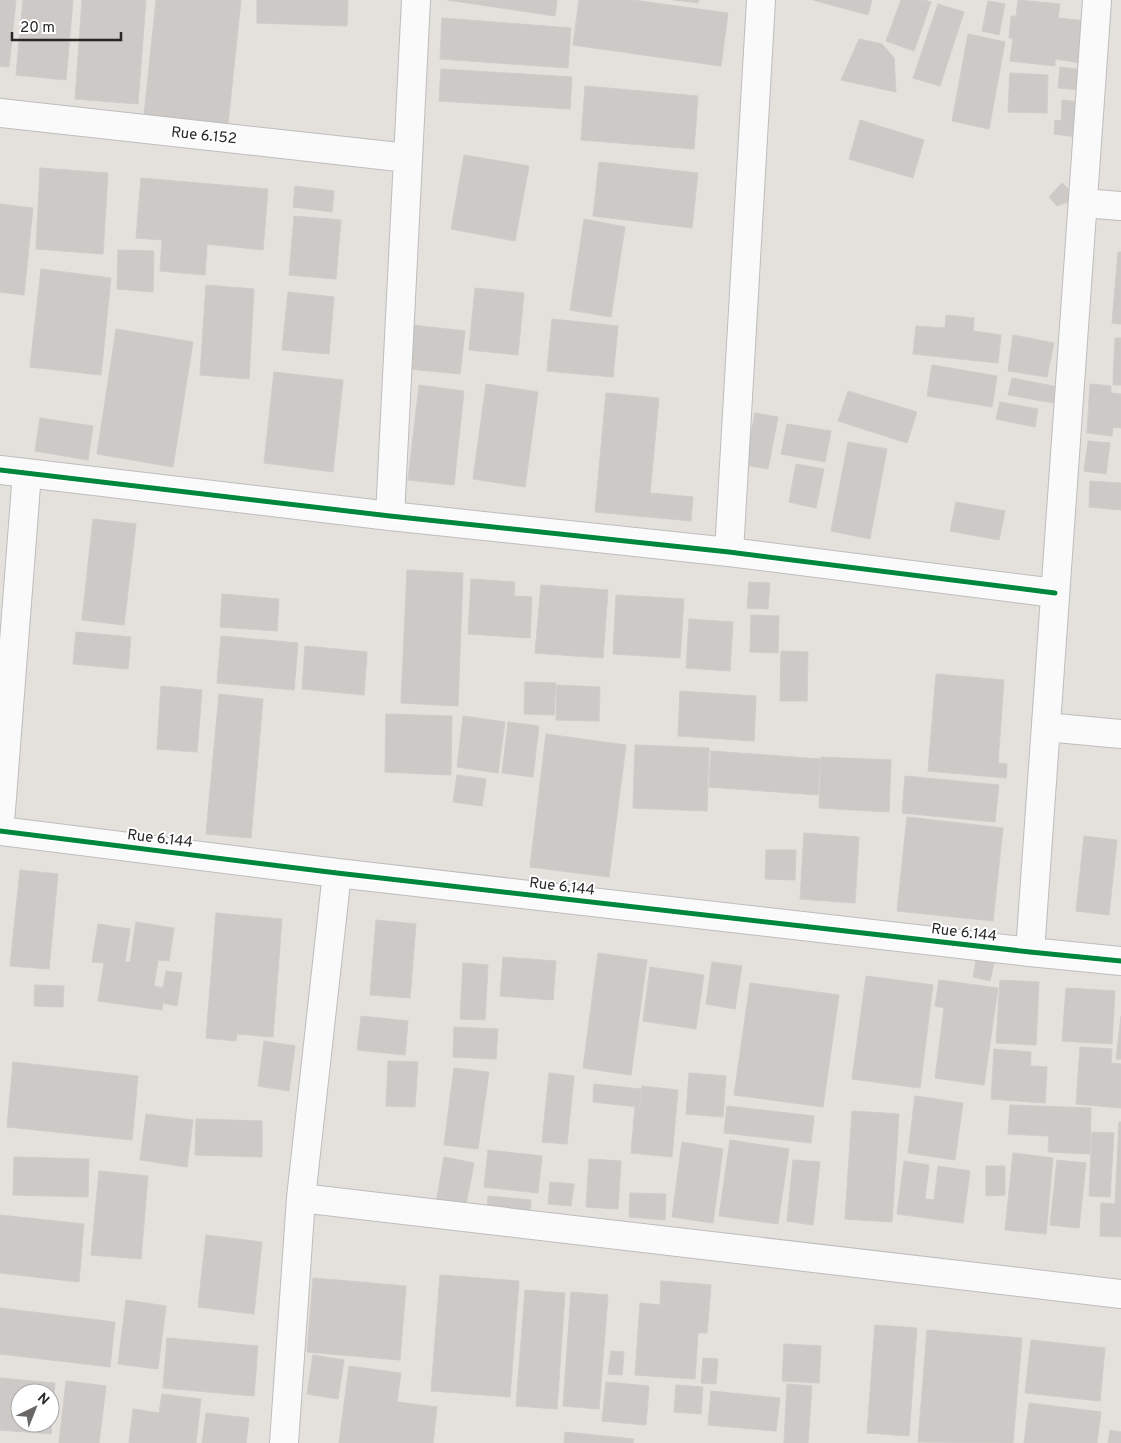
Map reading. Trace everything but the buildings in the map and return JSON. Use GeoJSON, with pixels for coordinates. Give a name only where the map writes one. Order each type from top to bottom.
{"type":"FeatureCollection","features":[{"type":"Feature","properties":{"kind":"street"},"geometry":{"type":"LineString","coordinates":[[390,516],[416,0]]}},
{"type":"Feature","properties":{"kind":"street"},"geometry":{"type":"LineString","coordinates":[[729,552],[761,0]]}},
{"type":"Feature","properties":{"kind":"street"},"geometry":{"type":"LineString","coordinates":[[1030,952],[1097,0]]}},
{"type":"Feature","properties":{"kind":"street","name":"Rue 6.152"},"geometry":{"type":"LineString","coordinates":[[0,113],[408,158]]}},
{"type":"Feature","properties":{"kind":"street"},"geometry":{"type":"LineString","coordinates":[[1083,202],[1121,206]]}},
{"type":"Feature","properties":{"kind":"street"},"geometry":{"type":"LineString","coordinates":[[0,470],[390,516],[729,552],[1055,593]]}},
{"type":"Feature","properties":{"kind":"street"},"geometry":{"type":"LineString","coordinates":[[0,823],[27,473]]}},
{"type":"Feature","properties":{"kind":"street"},"geometry":{"type":"LineString","coordinates":[[1046,727],[1121,734]]}},
{"type":"Feature","properties":{"kind":"street","name":"Rue 6.144"},"geometry":{"type":"LineString","coordinates":[[0,831],[337,873],[1121,961]]}},
{"type":"Feature","properties":{"kind":"street"},"geometry":{"type":"LineString","coordinates":[[284,1443],[301,1198],[337,873]]}},
{"type":"Feature","properties":{"kind":"street"},"geometry":{"type":"LineString","coordinates":[[301,1198],[1121,1294]]}},
{"type":"Feature","properties":{"kind":"cycle path"},"geometry":{"type":"LineString","coordinates":[[0,470],[390,516],[729,552],[1055,593]]}},
{"type":"Feature","properties":{"kind":"cycle path"},"geometry":{"type":"LineString","coordinates":[[0,831],[337,873],[1121,961]]}}]}
